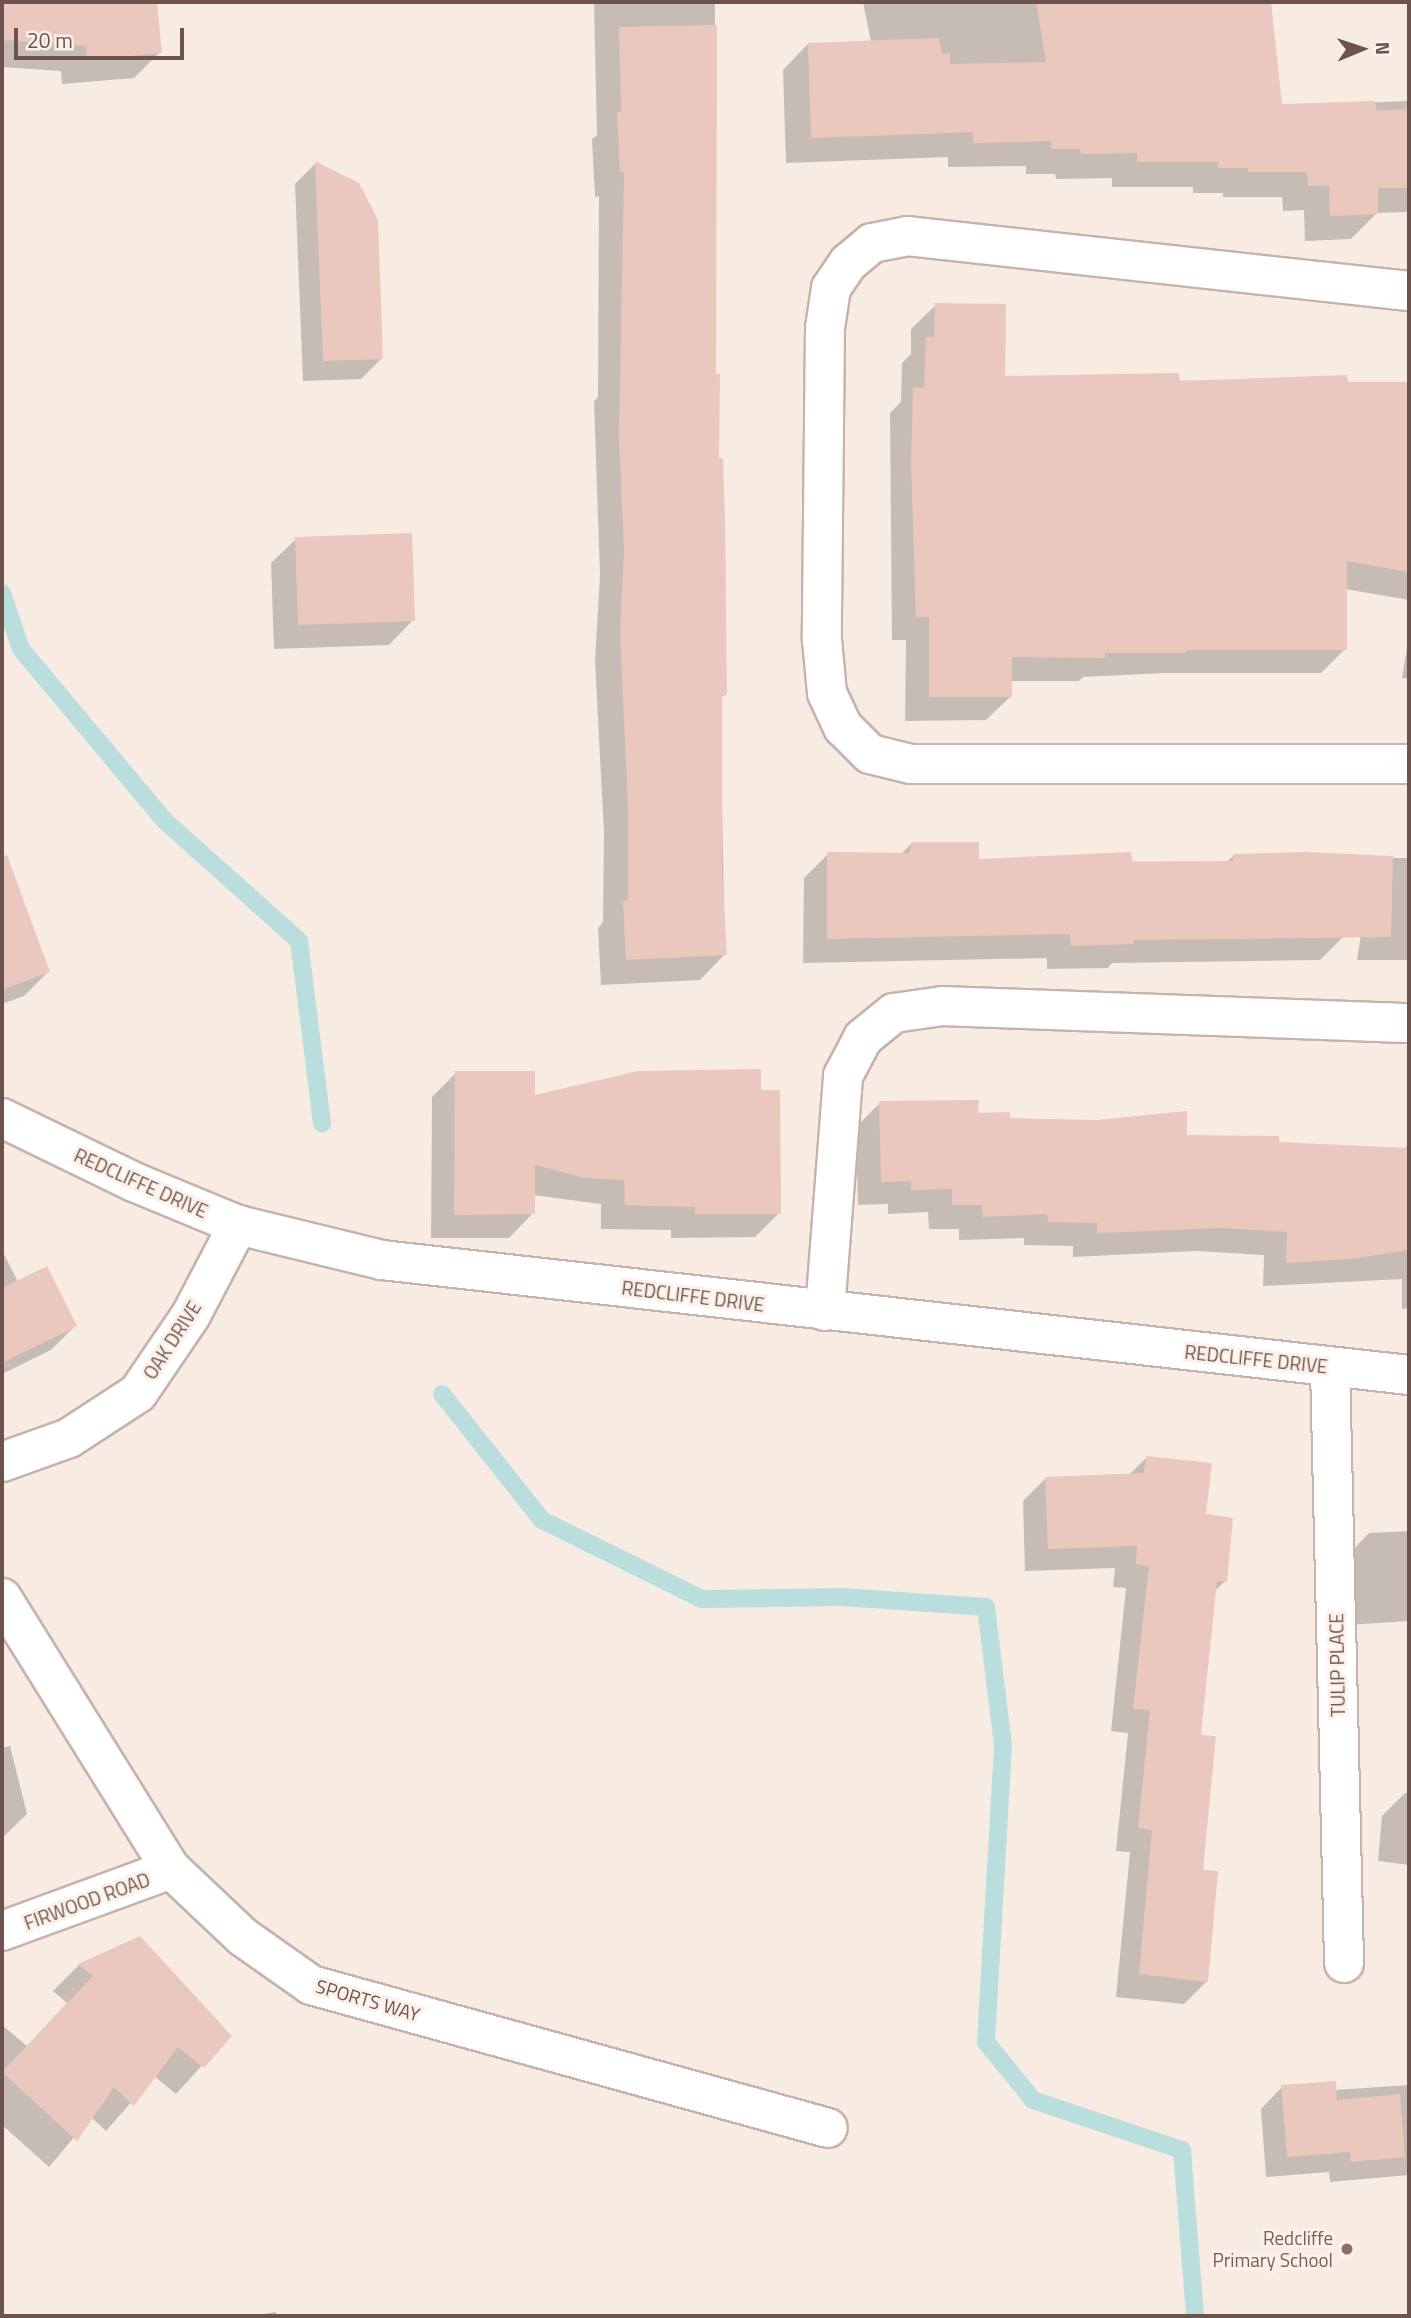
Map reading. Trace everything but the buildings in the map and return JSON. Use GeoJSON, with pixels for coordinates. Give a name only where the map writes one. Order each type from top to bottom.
{"type":"FeatureCollection","features":[{"type":"Feature","properties":{"kind":"street"},"geometry":{"type":"LineString","coordinates":[[1409,291],[908,236],[872,243],[848,262],[831,289],[825,328],[822,640],[827,693],[843,727],[870,754],[911,764],[1409,764]]}},
{"type":"Feature","properties":{"kind":"street"},"geometry":{"type":"LineString","coordinates":[[825,1311],[843,1076],[863,1038],[894,1013],[943,1006],[1409,1023]]}},
{"type":"Feature","properties":{"kind":"street","name":"REDCLIFFE DRIVE"},"geometry":{"type":"LineString","coordinates":[[2,1118],[134,1182],[238,1225],[382,1260],[1409,1375]]}},
{"type":"Feature","properties":{"kind":"street","name":"OAK DRIVE"},"geometry":{"type":"LineString","coordinates":[[2,1461],[69,1438],[138,1393],[191,1315],[238,1225]]}},
{"type":"Feature","properties":{"kind":"street","name":"TULIP PLACE"},"geometry":{"type":"LineString","coordinates":[[1330,1367],[1344,1963]]}},
{"type":"Feature","properties":{"kind":"street","name":"SPORTS WAY"},"geometry":{"type":"LineString","coordinates":[[2,1598],[172,1869],[243,1937],[311,1985],[828,2127]]}},
{"type":"Feature","properties":{"kind":"street","name":"FIRWOOD ROAD"},"geometry":{"type":"LineString","coordinates":[[2,1931],[172,1869]]}},
{"type":"Feature","properties":{"kind":"waterway"},"geometry":{"type":"LineString","coordinates":[[2,593],[21,649],[165,821],[299,941],[322,1124]]}},
{"type":"Feature","properties":{"kind":"waterway"},"geometry":{"type":"LineString","coordinates":[[442,1394],[542,1520],[702,1599],[843,1597],[986,1607],[1003,1746],[986,2042],[1033,2100],[1182,2150],[1195,2316]]}},
{"type":"Feature","properties":{"kind":"place","name":"Redcliffe Primary School"},"geometry":{"type":"Point","coordinates":[1347,2249]}}]}
